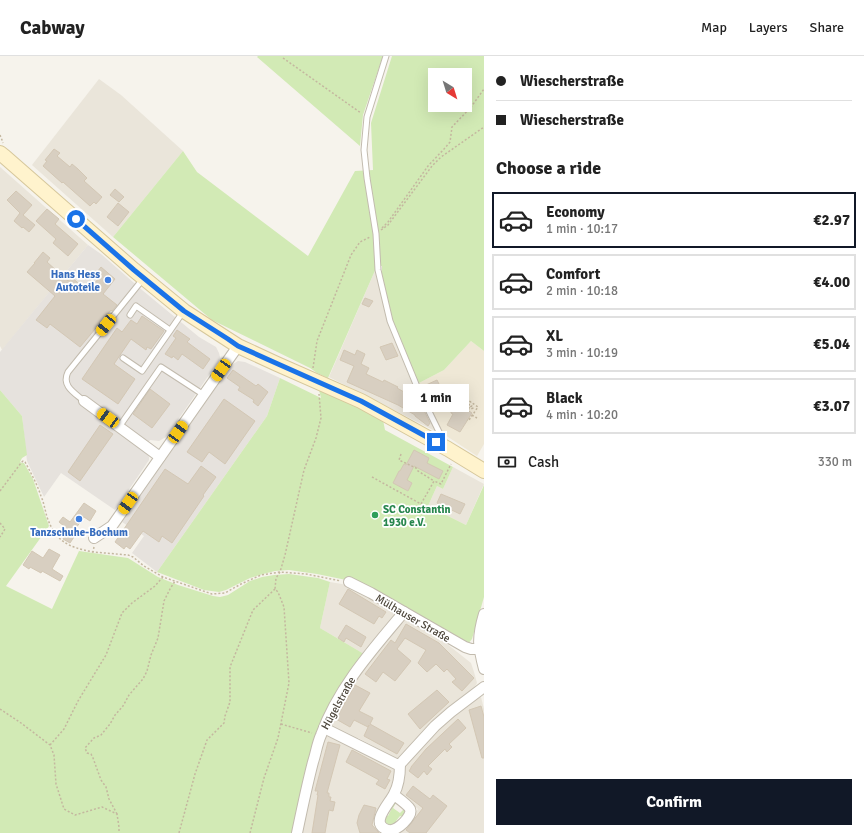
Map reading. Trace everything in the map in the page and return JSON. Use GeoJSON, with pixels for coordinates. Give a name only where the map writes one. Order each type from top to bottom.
{"type":"FeatureCollection","features":[{"type":"Feature","properties":{"kind":"main road"},"geometry":{"type":"LineString","coordinates":[[0,153],[143,278],[184,311],[238,346],[361,401],[452,451],[484,471]]}},
{"type":"Feature","properties":{"kind":"street"},"geometry":{"type":"LineString","coordinates":[[94,538],[112,526],[238,346]]}},
{"type":"Feature","properties":{"kind":"street"},"geometry":{"type":"LineString","coordinates":[[84,401],[160,457]]}},
{"type":"Feature","properties":{"kind":"street","name":"Mülhauser Straße"},"geometry":{"type":"LineString","coordinates":[[349,582],[465,647],[479,649]]}},
{"type":"Feature","properties":{"kind":"street","name":"Hügelstraße"},"geometry":{"type":"LineString","coordinates":[[297,833],[306,790],[322,732],[334,707],[356,671],[404,612]]}},
{"type":"Feature","properties":{"kind":"street"},"geometry":{"type":"LineString","coordinates":[[484,614],[479,632],[479,649],[484,669]]}},
{"type":"Feature","properties":{"kind":"street"},"geometry":{"type":"LineString","coordinates":[[394,795],[399,781],[400,764],[440,722],[484,686]]}},
{"type":"Feature","properties":{"kind":"street"},"geometry":{"type":"LineString","coordinates":[[322,732],[396,764],[400,764]]}},
{"type":"Feature","properties":{"kind":"lane"},"geometry":{"type":"LineString","coordinates":[[386,56],[367,117],[364,150],[376,234],[378,270],[390,321],[418,389],[452,451]]}},
{"type":"Feature","properties":{"kind":"lane"},"geometry":{"type":"LineString","coordinates":[[84,401],[71,390],[65,378],[68,372],[143,278]]}},
{"type":"Feature","properties":{"kind":"lane"},"geometry":{"type":"LineString","coordinates":[[130,315],[136,306],[170,330]]}},
{"type":"Feature","properties":{"kind":"lane"},"geometry":{"type":"LineString","coordinates":[[123,358],[142,371],[184,311]]}},
{"type":"Feature","properties":{"kind":"lane"},"geometry":{"type":"LineString","coordinates":[[119,427],[161,366],[204,395]]}},
{"type":"Feature","properties":{"kind":"path"},"geometry":{"type":"LineString","coordinates":[[283,58],[367,117]]}},
{"type":"Feature","properties":{"kind":"path"},"geometry":{"type":"LineString","coordinates":[[376,234],[388,222],[428,166],[450,142],[452,127],[484,89]]}},
{"type":"Feature","properties":{"kind":"path"},"geometry":{"type":"LineString","coordinates":[[179,833],[206,740],[224,723],[230,702],[230,667],[253,610],[275,589],[276,578],[280,572],[285,555],[304,470],[316,438],[321,418],[313,364],[317,341],[351,255],[360,242],[376,234],[388,225],[432,166],[441,157],[484,127]]}},
{"type":"Feature","properties":{"kind":"path"},"geometry":{"type":"LineString","coordinates":[[443,391],[449,387],[478,407],[469,420],[467,420]]}},
{"type":"Feature","properties":{"kind":"path"},"geometry":{"type":"LineString","coordinates":[[468,410],[471,402]]}},
{"type":"Feature","properties":{"kind":"path"},"geometry":{"type":"LineString","coordinates":[[461,406],[461,404],[467,408],[469,407]]}},
{"type":"Feature","properties":{"kind":"path"},"geometry":{"type":"LineString","coordinates":[[472,415],[477,418]]}},
{"type":"Feature","properties":{"kind":"path"},"geometry":{"type":"LineString","coordinates":[[401,454],[402,455],[399,460],[416,468],[418,471],[441,484],[452,451]]}},
{"type":"Feature","properties":{"kind":"path"},"geometry":{"type":"LineString","coordinates":[[0,491],[23,461],[34,479],[42,497],[47,515],[55,533],[61,540],[78,549],[128,555],[163,577],[212,594],[225,593],[261,575],[280,572],[306,574],[349,582]]}},
{"type":"Feature","properties":{"kind":"path"},"geometry":{"type":"LineString","coordinates":[[372,477],[421,504],[434,480]]}},
{"type":"Feature","properties":{"kind":"path"},"geometry":{"type":"LineString","coordinates":[[0,522],[5,529],[0,537]]}},
{"type":"Feature","properties":{"kind":"path"},"geometry":{"type":"LineString","coordinates":[[93,552],[94,538]]}},
{"type":"Feature","properties":{"kind":"path"},"geometry":{"type":"LineString","coordinates":[[50,745],[64,729],[78,701],[106,655],[122,613],[132,603],[155,586],[163,577]]}},
{"type":"Feature","properties":{"kind":"path"},"geometry":{"type":"LineString","coordinates":[[119,833],[120,827],[106,787],[101,780],[91,754],[87,753],[85,748],[110,724],[129,695],[143,680],[158,638],[164,601],[175,581]]}},
{"type":"Feature","properties":{"kind":"path"},"geometry":{"type":"LineString","coordinates":[[250,833],[264,778],[278,738],[289,683],[284,608],[278,592],[275,589]]}},
{"type":"Feature","properties":{"kind":"path"},"geometry":{"type":"LineString","coordinates":[[0,709],[50,745],[54,755],[56,784],[64,809],[75,815],[102,807],[116,814]]}},
{"type":"Feature","properties":{"kind":"path"},"geometry":{"type":"LineString","coordinates":[[281,724],[307,731],[322,732]]}},
{"type":"Feature","properties":{"kind":"shaded area"},"geometry":{"type":"Polygon","coordinates":[[[99,79],[121,95],[183,151],[113,237],[32,165],[99,79]]]}},
{"type":"Feature","properties":{"kind":"shaded area"},"geometry":{"type":"Polygon","coordinates":[[[0,167],[88,245],[2,350],[0,346],[0,167]]]}},
{"type":"Feature","properties":{"kind":"shaded area"},"geometry":{"type":"Polygon","coordinates":[[[88,245],[101,254],[199,337],[216,347],[220,357],[166,437],[159,441],[150,440],[143,450],[148,455],[149,460],[115,510],[61,473],[44,497],[27,461],[22,416],[0,390],[0,352],[88,245]]]}},
{"type":"Feature","properties":{"kind":"shaded area"},"geometry":{"type":"Polygon","coordinates":[[[377,266],[377,274],[388,321],[437,432],[329,377],[377,266]]]}},
{"type":"Feature","properties":{"kind":"shaded area"},"geometry":{"type":"Polygon","coordinates":[[[471,341],[484,351],[484,444],[477,456],[442,433],[419,383],[444,370],[471,341]]]}},
{"type":"Feature","properties":{"kind":"shaded area"},"geometry":{"type":"Polygon","coordinates":[[[238,361],[245,362],[280,378],[267,416],[157,572],[132,553],[144,536],[122,522],[231,366],[238,361]]]}},
{"type":"Feature","properties":{"kind":"shaded area"},"geometry":{"type":"Polygon","coordinates":[[[453,467],[484,484],[466,525],[428,506],[437,486],[443,489],[453,467]]]}},
{"type":"Feature","properties":{"kind":"shaded area"},"geometry":{"type":"Polygon","coordinates":[[[330,582],[342,584],[360,592],[395,612],[394,617],[364,654],[320,628],[330,582]]]}},
{"type":"Feature","properties":{"kind":"shaded area"},"geometry":{"type":"Polygon","coordinates":[[[406,619],[442,640],[471,663],[477,683],[474,688],[455,703],[400,758],[396,758],[358,738],[357,740],[332,728],[331,723],[360,672],[402,620],[406,619]]]}},
{"type":"Feature","properties":{"kind":"shaded area"},"geometry":{"type":"Polygon","coordinates":[[[481,697],[484,709],[484,833],[396,833],[401,830],[418,809],[400,795],[404,775],[403,767],[454,714],[455,716],[469,704],[481,697]]]}},
{"type":"Feature","properties":{"kind":"shaded area"},"geometry":{"type":"Polygon","coordinates":[[[328,736],[351,745],[397,768],[394,787],[378,815],[386,833],[302,833],[313,776],[325,737],[328,736]]]}},
{"type":"Feature","properties":{"kind":"green space"},"geometry":{"type":"Polygon","coordinates":[[[383,56],[363,115],[360,146],[257,57],[383,56]]]}},
{"type":"Feature","properties":{"kind":"green space"},"geometry":{"type":"Polygon","coordinates":[[[392,56],[484,56],[484,351],[471,341],[444,370],[419,383],[392,320],[382,274],[382,266],[377,266],[328,378],[212,320],[113,237],[183,151],[197,172],[308,256],[355,171],[373,170],[371,123],[392,56]]]}},
{"type":"Feature","properties":{"kind":"green space"},"geometry":{"type":"Polygon","coordinates":[[[280,378],[321,398],[319,390],[362,409],[383,420],[385,430],[453,467],[443,489],[437,486],[428,506],[466,525],[484,485],[484,597],[472,639],[468,644],[351,581],[289,570],[275,571],[250,578],[219,592],[204,590],[157,572],[267,416],[280,378]]]}},
{"type":"Feature","properties":{"kind":"green space"},"geometry":{"type":"Polygon","coordinates":[[[0,390],[22,416],[27,455],[22,458],[20,462],[24,463],[33,479],[49,526],[6,586],[52,609],[79,551],[128,558],[158,577],[178,585],[220,597],[228,595],[250,581],[274,575],[289,574],[318,578],[330,582],[320,628],[364,654],[331,707],[296,833],[0,833],[0,390]]]}},
{"type":"Feature","properties":{"kind":"green space"},"geometry":{"type":"Polygon","coordinates":[[[394,802],[396,803],[393,808],[400,813],[404,809],[406,811],[403,817],[400,816],[396,821],[398,823],[394,826],[387,825],[384,821],[385,815],[388,816],[391,810],[389,808],[394,802]]]}},
{"type":"Feature","properties":{"kind":"building"},"geometry":{"type":"Polygon","coordinates":[[[54,149],[60,153],[57,156],[70,167],[72,164],[87,178],[84,181],[102,197],[96,204],[94,202],[90,206],[43,166],[47,161],[45,160],[54,149]]]}},
{"type":"Feature","properties":{"kind":"building"},"geometry":{"type":"Polygon","coordinates":[[[115,189],[124,197],[119,202],[110,195],[115,189]]]}},
{"type":"Feature","properties":{"kind":"building"},"geometry":{"type":"Polygon","coordinates":[[[16,191],[32,205],[23,215],[35,225],[29,232],[14,221],[20,213],[7,200],[16,191]]]}},
{"type":"Feature","properties":{"kind":"building"},"geometry":{"type":"Polygon","coordinates":[[[118,203],[129,212],[118,226],[107,217],[118,203]]]}},
{"type":"Feature","properties":{"kind":"building"},"geometry":{"type":"Polygon","coordinates":[[[47,209],[59,219],[55,224],[78,244],[68,256],[53,243],[56,239],[36,221],[47,209]]]}},
{"type":"Feature","properties":{"kind":"building"},"geometry":{"type":"Polygon","coordinates":[[[43,252],[50,258],[47,262],[68,281],[71,277],[88,291],[99,278],[95,275],[101,267],[115,279],[103,294],[117,305],[80,347],[50,324],[47,328],[36,320],[55,296],[27,272],[43,252]]]}},
{"type":"Feature","properties":{"kind":"building"},"geometry":{"type":"Polygon","coordinates":[[[365,298],[373,301],[369,307],[362,304],[365,298]]]}},
{"type":"Feature","properties":{"kind":"building"},"geometry":{"type":"Polygon","coordinates":[[[142,316],[164,331],[151,349],[147,347],[146,350],[131,339],[114,364],[135,379],[118,404],[82,379],[117,328],[122,332],[131,320],[137,324],[142,316]]]}},
{"type":"Feature","properties":{"kind":"building"},"geometry":{"type":"Polygon","coordinates":[[[177,330],[190,339],[187,342],[210,359],[203,369],[182,354],[178,360],[173,356],[172,358],[165,354],[176,338],[173,336],[177,330]]]}},
{"type":"Feature","properties":{"kind":"building"},"geometry":{"type":"Polygon","coordinates":[[[392,343],[398,356],[386,360],[380,347],[392,343]]]}},
{"type":"Feature","properties":{"kind":"building"},"geometry":{"type":"Polygon","coordinates":[[[344,350],[355,355],[357,350],[365,354],[361,364],[369,368],[366,374],[383,382],[384,380],[398,387],[397,388],[404,392],[417,396],[430,423],[428,426],[415,415],[398,405],[347,382],[354,366],[340,360],[344,350]]]}},
{"type":"Feature","properties":{"kind":"building"},"geometry":{"type":"Polygon","coordinates":[[[233,370],[256,386],[258,384],[268,392],[258,406],[253,402],[254,400],[238,390],[240,387],[227,378],[233,370]]]}},
{"type":"Feature","properties":{"kind":"building"},"geometry":{"type":"Polygon","coordinates":[[[437,380],[448,402],[433,410],[429,402],[437,405],[426,385],[437,380]]]}},
{"type":"Feature","properties":{"kind":"building"},"geometry":{"type":"Polygon","coordinates":[[[150,389],[170,404],[152,428],[133,414],[150,389]]]}},
{"type":"Feature","properties":{"kind":"building"},"geometry":{"type":"Polygon","coordinates":[[[224,399],[255,421],[225,464],[209,452],[202,462],[187,452],[224,399]]]}},
{"type":"Feature","properties":{"kind":"building"},"geometry":{"type":"Polygon","coordinates":[[[456,404],[472,413],[460,432],[447,425],[453,414],[451,413],[451,410],[456,404]]]}},
{"type":"Feature","properties":{"kind":"building"},"geometry":{"type":"Polygon","coordinates":[[[100,425],[113,434],[80,481],[68,472],[100,425]]]}},
{"type":"Feature","properties":{"kind":"building"},"geometry":{"type":"Polygon","coordinates":[[[414,450],[429,458],[427,463],[443,471],[439,479],[414,466],[407,480],[412,483],[408,491],[393,483],[399,471],[404,464],[406,465],[414,450]]]}},
{"type":"Feature","properties":{"kind":"building"},"geometry":{"type":"Polygon","coordinates":[[[201,466],[216,477],[172,543],[162,536],[159,542],[143,531],[130,549],[126,546],[124,549],[115,542],[165,469],[188,484],[201,466]]]}},
{"type":"Feature","properties":{"kind":"building"},"geometry":{"type":"Polygon","coordinates":[[[441,494],[465,504],[460,514],[437,503],[441,494]]]}},
{"type":"Feature","properties":{"kind":"building"},"geometry":{"type":"Polygon","coordinates":[[[84,503],[96,511],[90,521],[84,517],[73,532],[76,534],[70,543],[63,539],[66,534],[61,530],[64,526],[59,522],[63,517],[70,522],[84,503]]]}},
{"type":"Feature","properties":{"kind":"building"},"geometry":{"type":"Polygon","coordinates":[[[49,549],[60,555],[52,569],[63,576],[60,581],[42,571],[41,573],[30,567],[29,569],[23,565],[32,551],[43,558],[49,549]]]}},
{"type":"Feature","properties":{"kind":"building"},"geometry":{"type":"Polygon","coordinates":[[[348,589],[386,612],[382,618],[379,616],[374,624],[339,604],[348,589]]]}},
{"type":"Feature","properties":{"kind":"building"},"geometry":{"type":"Polygon","coordinates":[[[406,624],[439,643],[474,678],[462,691],[452,682],[456,679],[447,669],[444,672],[436,664],[427,672],[418,663],[426,650],[405,638],[397,649],[411,661],[395,681],[383,672],[376,682],[365,674],[391,640],[395,643],[406,624]]]}},
{"type":"Feature","properties":{"kind":"building"},"geometry":{"type":"Polygon","coordinates":[[[346,625],[366,637],[361,647],[346,638],[344,642],[338,638],[346,625]]]}},
{"type":"Feature","properties":{"kind":"building"},"geometry":{"type":"Polygon","coordinates":[[[355,685],[370,693],[359,711],[373,718],[370,724],[404,743],[397,754],[364,736],[369,725],[368,727],[354,720],[350,727],[336,719],[355,685]]]}},
{"type":"Feature","properties":{"kind":"building"},"geometry":{"type":"Polygon","coordinates":[[[437,690],[449,702],[420,729],[408,714],[437,690]]]}},
{"type":"Feature","properties":{"kind":"building"},"geometry":{"type":"Polygon","coordinates":[[[481,706],[484,717],[484,758],[482,758],[469,710],[481,706]]]}},
{"type":"Feature","properties":{"kind":"building"},"geometry":{"type":"Polygon","coordinates":[[[458,719],[466,728],[449,744],[452,747],[447,752],[445,749],[428,766],[432,769],[427,775],[424,771],[418,778],[409,771],[426,749],[458,719]]]}},
{"type":"Feature","properties":{"kind":"building"},"geometry":{"type":"Polygon","coordinates":[[[328,742],[340,745],[327,793],[329,793],[329,797],[331,797],[330,801],[335,802],[333,811],[329,810],[325,833],[312,833],[318,795],[318,791],[315,791],[328,742]]]}},
{"type":"Feature","properties":{"kind":"building"},"geometry":{"type":"Polygon","coordinates":[[[352,750],[391,771],[387,779],[390,780],[385,789],[376,784],[379,780],[346,762],[352,750]]]}},
{"type":"Feature","properties":{"kind":"building"},"geometry":{"type":"Polygon","coordinates":[[[413,786],[430,799],[433,795],[447,806],[426,833],[410,833],[406,830],[423,808],[406,795],[413,786]]]}},
{"type":"Feature","properties":{"kind":"building"},"geometry":{"type":"Polygon","coordinates":[[[364,805],[376,808],[372,825],[379,833],[360,833],[357,823],[364,805]]]}},
{"type":"Feature","properties":{"kind":"place","name":"Hans Hess Autoteile"},"geometry":{"type":"Point","coordinates":[108,280]}},
{"type":"Feature","properties":{"kind":"place","name":"SC Constantin 1930 e.V."},"geometry":{"type":"Point","coordinates":[375,515]}},
{"type":"Feature","properties":{"kind":"place","name":"Tanzschuhe-Bochum"},"geometry":{"type":"Point","coordinates":[79,519]}},
{"type":"Feature","properties":{"kind":"route"},"geometry":{"type":"LineString","coordinates":[[76,219],[134,270],[184,311],[238,346],[361,401],[436,442]]}}]}
